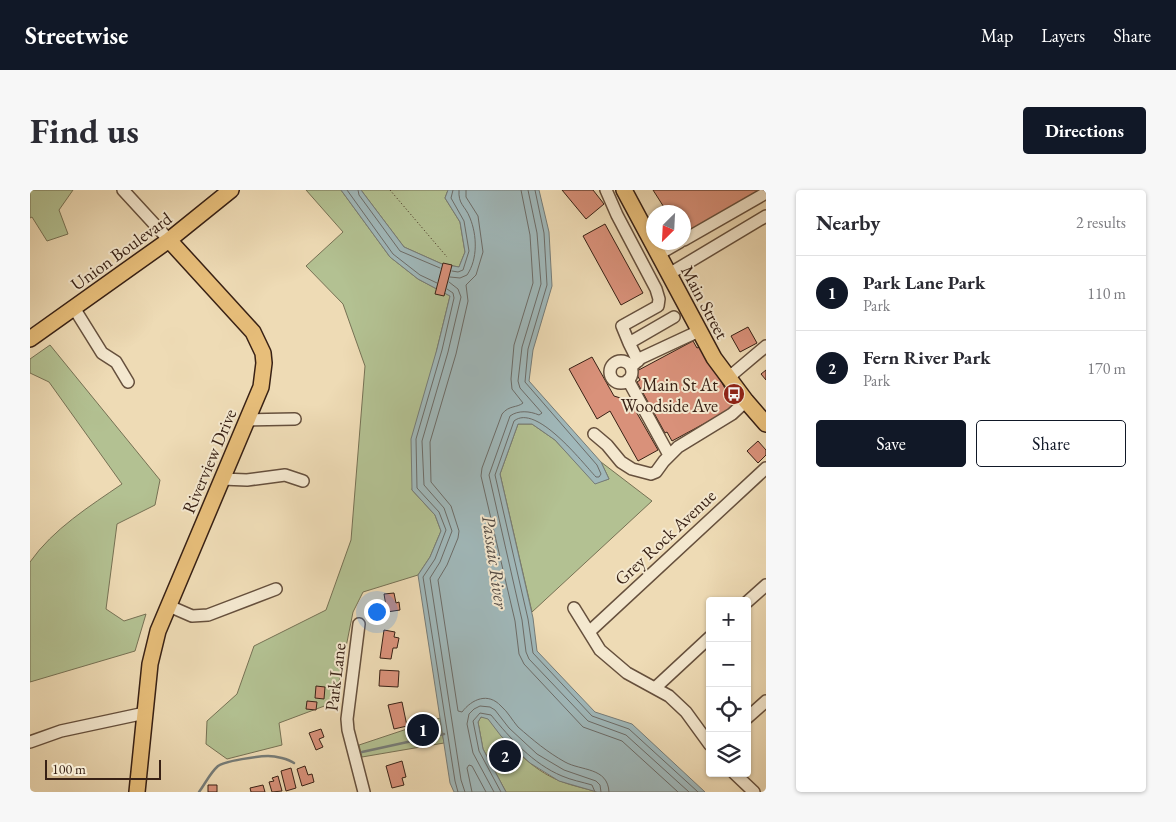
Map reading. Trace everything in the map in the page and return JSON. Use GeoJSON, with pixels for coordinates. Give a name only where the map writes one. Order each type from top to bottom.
{"type":"FeatureCollection","features":[{"type":"Feature","properties":{"kind":"main road","name":"Union Boulevard"},"geometry":{"type":"LineString","coordinates":[[30,339],[169,240],[231,190]]}},
{"type":"Feature","properties":{"kind":"main road","name":"Main Street"},"geometry":{"type":"LineString","coordinates":[[624,190],[699,331],[728,378],[766,424]]}},
{"type":"Feature","properties":{"kind":"main road","name":"Riverview Drive"},"geometry":{"type":"LineString","coordinates":[[137,792],[150,664],[158,631],[260,387],[264,363],[263,353],[253,332],[169,240]]}},
{"type":"Feature","properties":{"kind":"street","name":"Riverview Drive"},"geometry":{"type":"LineString","coordinates":[[123,190],[169,240]]}},
{"type":"Feature","properties":{"kind":"street"},"geometry":{"type":"LineString","coordinates":[[606,190],[656,289],[659,299],[658,306],[622,326],[635,364],[628,380],[616,381],[611,376],[611,369],[615,363],[622,361],[635,364],[699,331]]}},
{"type":"Feature","properties":{"kind":"street"},"geometry":{"type":"LineString","coordinates":[[691,236],[766,194]]}},
{"type":"Feature","properties":{"kind":"street"},"geometry":{"type":"LineString","coordinates":[[669,274],[766,216]]}},
{"type":"Feature","properties":{"kind":"street"},"geometry":{"type":"LineString","coordinates":[[659,254],[666,250]]}},
{"type":"Feature","properties":{"kind":"street"},"geometry":{"type":"LineString","coordinates":[[74,308],[102,353],[116,362],[128,382]]}},
{"type":"Feature","properties":{"kind":"street"},"geometry":{"type":"LineString","coordinates":[[629,342],[674,317]]}},
{"type":"Feature","properties":{"kind":"street"},"geometry":{"type":"LineString","coordinates":[[728,378],[766,346]]}},
{"type":"Feature","properties":{"kind":"street"},"geometry":{"type":"LineString","coordinates":[[628,380],[670,455]]}},
{"type":"Feature","properties":{"kind":"street"},"geometry":{"type":"LineString","coordinates":[[594,434],[622,462],[641,473],[651,474],[656,472],[685,441],[732,414],[746,402]]}},
{"type":"Feature","properties":{"kind":"street"},"geometry":{"type":"LineString","coordinates":[[246,420],[295,419]]}},
{"type":"Feature","properties":{"kind":"street","name":"Grey Rock Avenue"},"geometry":{"type":"LineString","coordinates":[[588,632],[766,468]]}},
{"type":"Feature","properties":{"kind":"street"},"geometry":{"type":"LineString","coordinates":[[222,479],[247,480],[285,476],[303,481]]}},
{"type":"Feature","properties":{"kind":"street"},"geometry":{"type":"LineString","coordinates":[[751,598],[766,585]]}},
{"type":"Feature","properties":{"kind":"street"},"geometry":{"type":"LineString","coordinates":[[169,606],[192,616],[208,615],[276,589]]}},
{"type":"Feature","properties":{"kind":"street"},"geometry":{"type":"LineString","coordinates":[[574,608],[600,650],[618,667],[669,696],[686,712],[706,740]]}},
{"type":"Feature","properties":{"kind":"street","name":"Park Lane"},"geometry":{"type":"LineString","coordinates":[[359,624],[347,719],[348,730],[364,792]]}},
{"type":"Feature","properties":{"kind":"street"},"geometry":{"type":"LineString","coordinates":[[655,688],[706,641]]}},
{"type":"Feature","properties":{"kind":"street"},"geometry":{"type":"LineString","coordinates":[[751,714],[766,701]]}},
{"type":"Feature","properties":{"kind":"street"},"geometry":{"type":"LineString","coordinates":[[30,742],[61,731],[145,713]]}},
{"type":"Feature","properties":{"kind":"street"},"geometry":{"type":"LineString","coordinates":[[738,777],[754,792]]}},
{"type":"Feature","properties":{"kind":"path"},"geometry":{"type":"LineString","coordinates":[[390,190],[447,257]]}},
{"type":"Feature","properties":{"kind":"green space"},"geometry":{"type":"Polygon","coordinates":[[[30,190],[73,190],[59,210],[68,234],[47,241],[32,217],[30,218],[30,190]]]}},
{"type":"Feature","properties":{"kind":"green space"},"geometry":{"type":"Polygon","coordinates":[[[306,190],[341,190],[390,257],[418,279],[450,296],[437,349],[412,490],[435,515],[441,531],[430,557],[418,575],[363,592],[353,612],[335,702],[279,723],[282,745],[227,759],[206,744],[207,721],[237,694],[254,646],[326,610],[351,540],[365,366],[343,304],[306,266],[343,232],[306,190]]]}},
{"type":"Feature","properties":{"kind":"green space"},"geometry":{"type":"Polygon","coordinates":[[[361,190],[448,190],[445,198],[460,222],[465,252],[459,267],[442,264],[404,247],[361,190]]]}},
{"type":"Feature","properties":{"kind":"green space"},"geometry":{"type":"Polygon","coordinates":[[[50,345],[160,480],[155,505],[117,524],[106,609],[124,621],[146,614],[135,651],[30,682],[30,562],[39,550],[61,529],[122,484],[49,382],[30,373],[30,359],[50,345]]]}},
{"type":"Feature","properties":{"kind":"green space"},"geometry":{"type":"Polygon","coordinates":[[[518,424],[532,424],[555,440],[595,483],[609,479],[601,462],[652,501],[532,612],[500,474],[518,424]]]}},
{"type":"Feature","properties":{"kind":"green space"},"geometry":{"type":"Polygon","coordinates":[[[481,717],[488,718],[511,746],[539,770],[565,783],[597,792],[506,792],[483,749],[478,722],[481,717]]]}},
{"type":"Feature","properties":{"kind":"green space"},"geometry":{"type":"Polygon","coordinates":[[[440,718],[444,743],[362,757],[359,745],[440,718]]]}},
{"type":"Feature","properties":{"kind":"water","name":"Passaic River"},"geometry":{"type":"Polygon","coordinates":[[[341,190],[361,190],[404,247],[442,264],[459,267],[465,252],[460,222],[445,198],[448,190],[539,190],[549,232],[552,286],[533,350],[529,381],[601,462],[609,479],[595,484],[555,440],[532,424],[518,424],[500,474],[533,618],[537,651],[595,712],[632,724],[705,792],[597,792],[559,781],[530,763],[501,736],[488,719],[481,717],[478,722],[483,749],[506,792],[454,792],[450,783],[418,575],[430,557],[441,531],[435,515],[412,490],[411,439],[450,296],[418,279],[390,257],[341,190]]]}},
{"type":"Feature","properties":{"kind":"building"},"geometry":{"type":"Polygon","coordinates":[[[562,190],[593,190],[604,204],[586,219],[562,190]]]}},
{"type":"Feature","properties":{"kind":"building"},"geometry":{"type":"Polygon","coordinates":[[[653,190],[765,190],[691,234],[691,205],[663,205],[653,190]]]}},
{"type":"Feature","properties":{"kind":"building"},"geometry":{"type":"Polygon","coordinates":[[[605,224],[643,293],[621,305],[583,236],[605,224]]]}},
{"type":"Feature","properties":{"kind":"building"},"geometry":{"type":"Polygon","coordinates":[[[443,263],[452,265],[444,296],[435,294],[443,263]]]}},
{"type":"Feature","properties":{"kind":"building"},"geometry":{"type":"Polygon","coordinates":[[[748,327],[757,343],[740,352],[731,336],[748,327]]]}},
{"type":"Feature","properties":{"kind":"building"},"geometry":{"type":"Polygon","coordinates":[[[693,341],[697,348],[702,346],[735,407],[672,441],[667,432],[665,433],[637,382],[640,380],[635,372],[693,341]]]}},
{"type":"Feature","properties":{"kind":"building"},"geometry":{"type":"Polygon","coordinates":[[[592,357],[614,396],[630,401],[658,450],[638,461],[610,411],[597,419],[569,369],[592,357]]]}},
{"type":"Feature","properties":{"kind":"building"},"geometry":{"type":"Polygon","coordinates":[[[766,370],[766,380],[761,374],[766,370]]]}},
{"type":"Feature","properties":{"kind":"building"},"geometry":{"type":"Polygon","coordinates":[[[758,441],[766,450],[766,455],[758,463],[747,451],[758,441]]]}},
{"type":"Feature","properties":{"kind":"building"},"geometry":{"type":"Polygon","coordinates":[[[394,593],[396,603],[399,602],[400,610],[387,612],[384,594],[394,593]]]}},
{"type":"Feature","properties":{"kind":"building"},"geometry":{"type":"Polygon","coordinates":[[[384,630],[395,632],[394,637],[399,638],[397,648],[393,648],[391,659],[380,658],[384,630]]]}},
{"type":"Feature","properties":{"kind":"building"},"geometry":{"type":"Polygon","coordinates":[[[380,670],[399,671],[398,687],[379,686],[380,670]]]}},
{"type":"Feature","properties":{"kind":"building"},"geometry":{"type":"Polygon","coordinates":[[[316,686],[325,687],[324,699],[315,698],[316,686]]]}},
{"type":"Feature","properties":{"kind":"building"},"geometry":{"type":"Polygon","coordinates":[[[307,701],[317,702],[316,710],[306,709],[307,701]]]}},
{"type":"Feature","properties":{"kind":"building"},"geometry":{"type":"Polygon","coordinates":[[[402,702],[407,726],[394,729],[388,705],[402,702]]]}},
{"type":"Feature","properties":{"kind":"building"},"geometry":{"type":"Polygon","coordinates":[[[321,729],[324,737],[319,739],[323,747],[316,750],[309,733],[321,729]]]}},
{"type":"Feature","properties":{"kind":"building"},"geometry":{"type":"Polygon","coordinates":[[[402,761],[406,777],[402,778],[404,785],[392,788],[386,766],[402,761]]]}},
{"type":"Feature","properties":{"kind":"building"},"geometry":{"type":"Polygon","coordinates":[[[305,766],[308,775],[312,774],[314,782],[302,786],[297,769],[305,766]]]}},
{"type":"Feature","properties":{"kind":"building"},"geometry":{"type":"Polygon","coordinates":[[[291,768],[296,788],[286,791],[281,771],[291,768]]]}},
{"type":"Feature","properties":{"kind":"building"},"geometry":{"type":"Polygon","coordinates":[[[278,776],[282,791],[272,792],[269,782],[274,781],[272,778],[278,776]]]}},
{"type":"Feature","properties":{"kind":"building"},"geometry":{"type":"Polygon","coordinates":[[[208,785],[217,785],[217,792],[208,792],[208,785]]]}},
{"type":"Feature","properties":{"kind":"building"},"geometry":{"type":"Polygon","coordinates":[[[263,785],[265,792],[251,792],[250,788],[263,785]]]}},
{"type":"Feature","properties":{"kind":"waterway"},"geometry":{"type":"LineString","coordinates":[[362,752],[444,734]]}},
{"type":"Feature","properties":{"kind":"waterway"},"geometry":{"type":"LineString","coordinates":[[199,792],[215,769],[227,762],[268,756],[282,758],[294,763]]}},
{"type":"Feature","properties":{"kind":"place","name":"Main St At Woodside Ave"},"geometry":{"type":"Point","coordinates":[734,394]}},
{"type":"Feature","properties":{"kind":"place","name":"Park Lane Park"},"geometry":{"type":"Point","coordinates":[423,730]}},
{"type":"Feature","properties":{"kind":"place","name":"Fern River Park"},"geometry":{"type":"Point","coordinates":[505,756]}}]}
